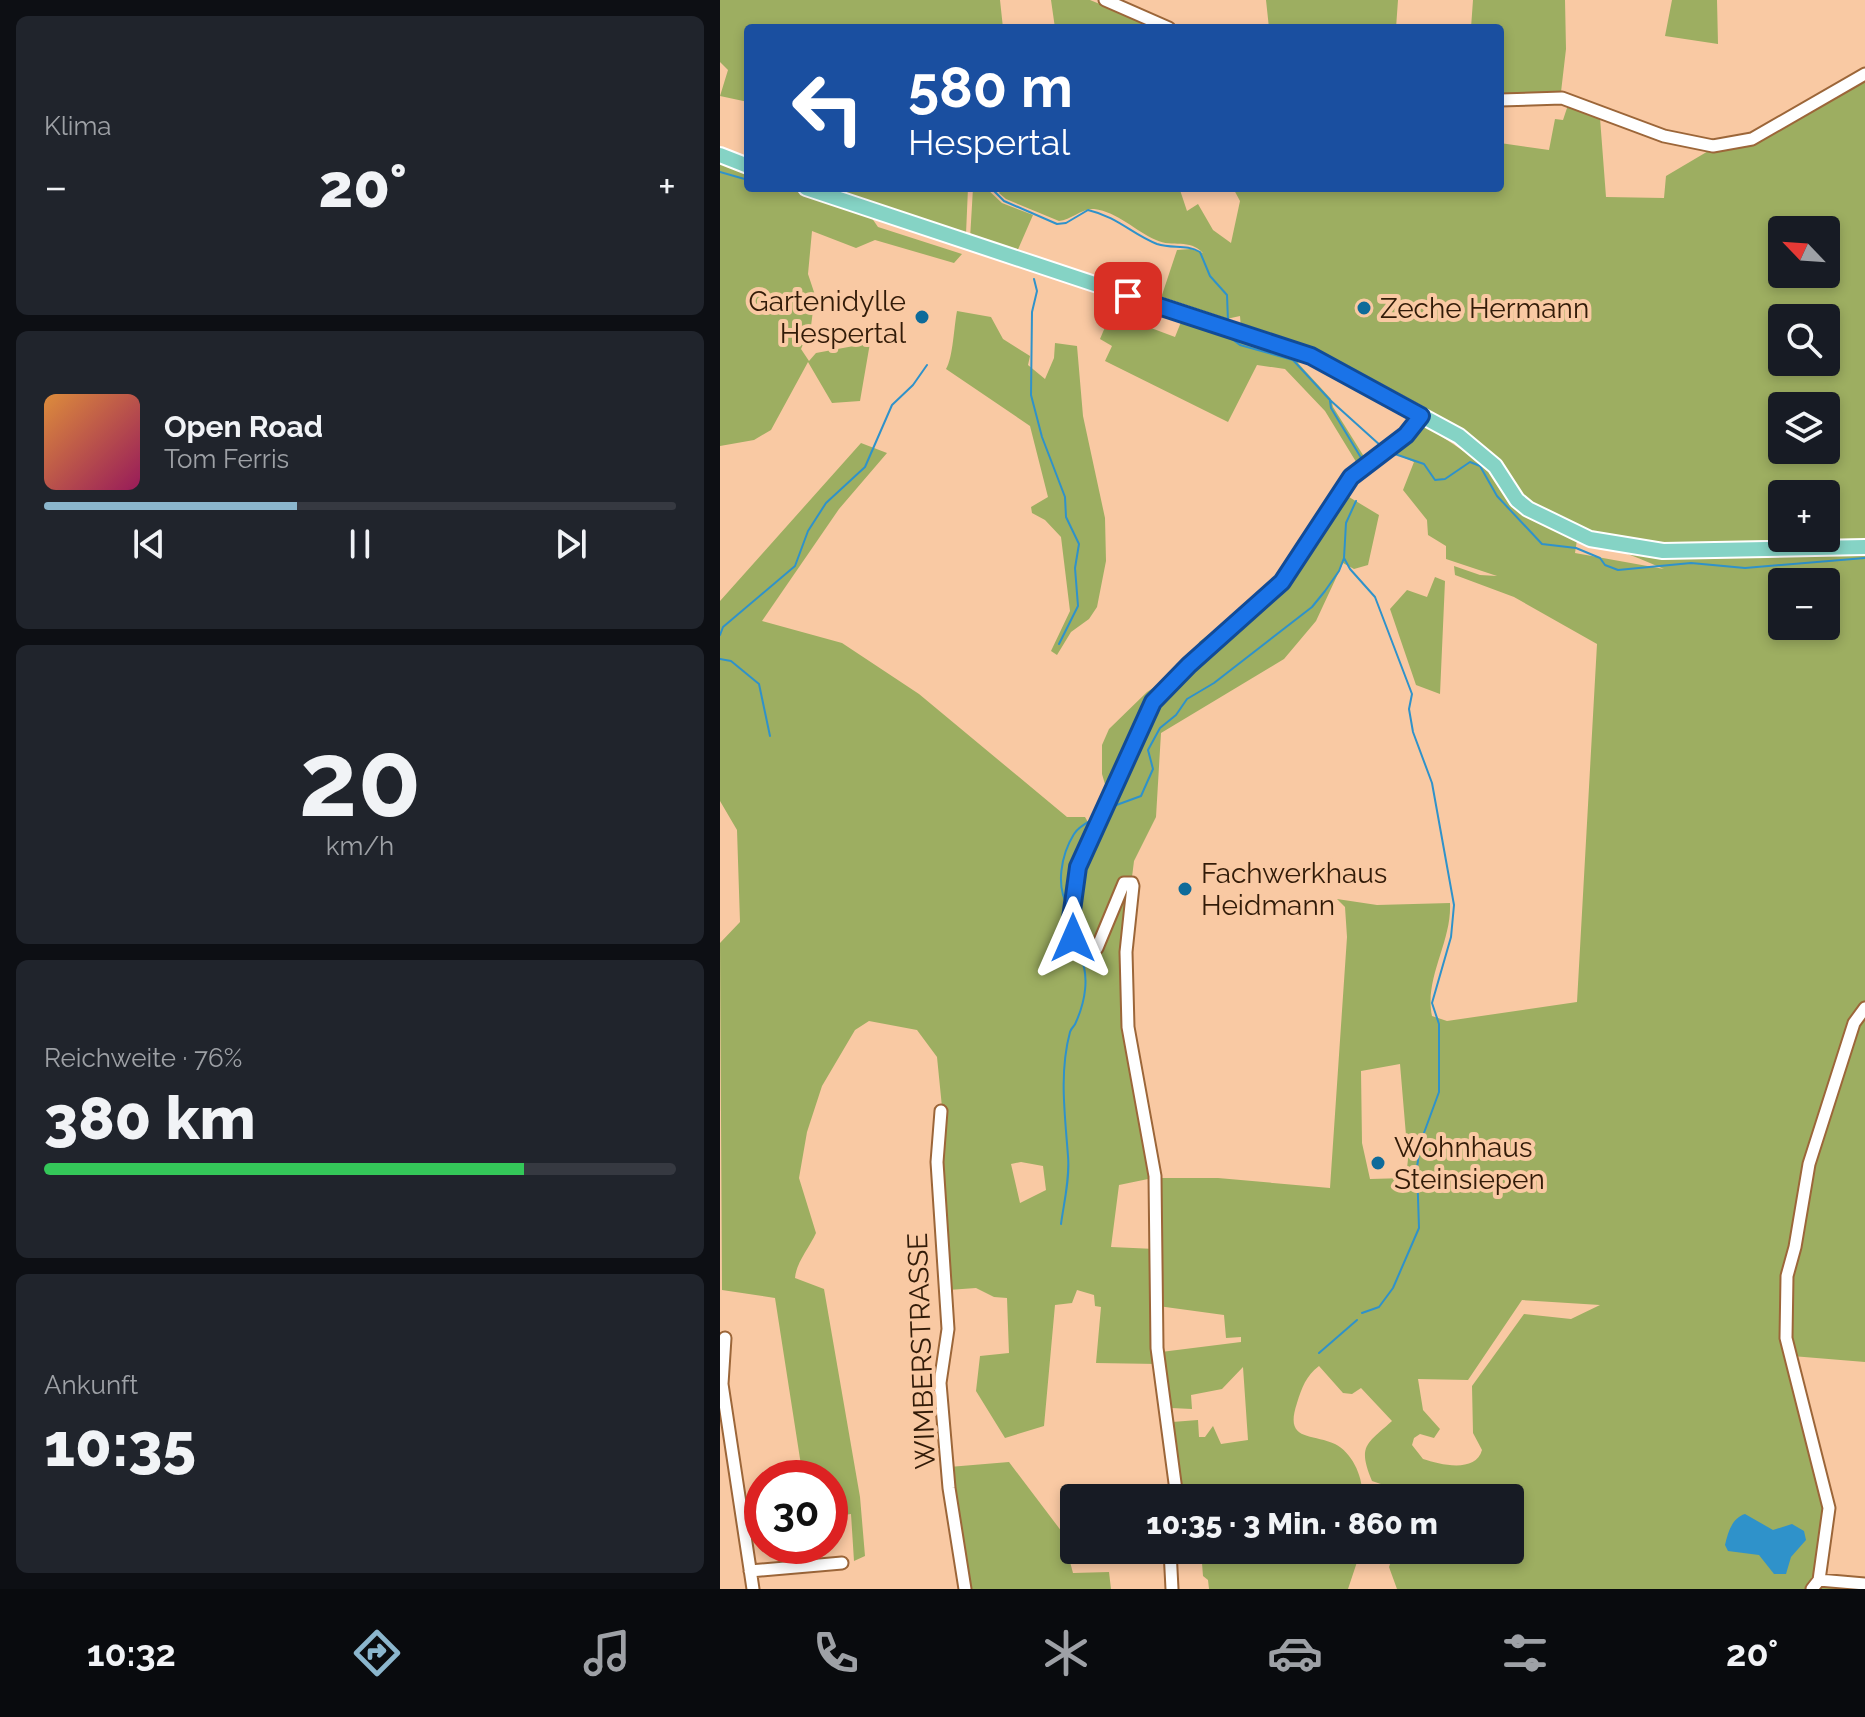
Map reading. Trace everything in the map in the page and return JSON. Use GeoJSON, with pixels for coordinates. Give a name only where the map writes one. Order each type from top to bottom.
{"type":"FeatureCollection","features":[{"type":"Feature","properties":{"kind":"main road"},"geometry":{"type":"LineString","coordinates":[[720,155],[744,164]]}},
{"type":"Feature","properties":{"kind":"main road"},"geometry":{"type":"LineString","coordinates":[[818,192],[1311,356],[1459,436],[1485,456],[1517,500],[1528,509],[1590,539],[1663,551],[1865,547]]}},
{"type":"Feature","properties":{"kind":"street"},"geometry":{"type":"LineString","coordinates":[[1105,0],[1160,24]]}},
{"type":"Feature","properties":{"kind":"street"},"geometry":{"type":"LineString","coordinates":[[1504,100],[1562,98],[1664,136],[1713,146],[1752,139],[1865,74]]}},
{"type":"Feature","properties":{"kind":"street"},"geometry":{"type":"LineString","coordinates":[[1175,1484],[1157,1348],[1155,1176],[1140,1106],[1127,1014],[1126,952],[1133,886],[1132,883],[1124,883],[1097,948],[1087,953],[1081,951],[1073,938],[1071,920],[1075,880],[1088,840],[1153,702],[1189,665],[1282,582],[1351,477],[1388,451],[1421,416]]}},
{"type":"Feature","properties":{"kind":"street"},"geometry":{"type":"LineString","coordinates":[[1861,1586],[1816,1585],[1829,1508],[1786,1338],[1787,1276],[1809,1164],[1854,1023],[1865,1008]]}},
{"type":"Feature","properties":{"kind":"street","name":"WIMBERSTRASSE"},"geometry":{"type":"LineString","coordinates":[[941,1111],[937,1162],[948,1329],[940,1383],[949,1488],[965,1589]]}},
{"type":"Feature","properties":{"kind":"street"},"geometry":{"type":"LineString","coordinates":[[725,1338],[722,1384],[753,1589]]}},
{"type":"Feature","properties":{"kind":"street"},"geometry":{"type":"LineString","coordinates":[[750,1571],[830,1564]]}},
{"type":"Feature","properties":{"kind":"street"},"geometry":{"type":"LineString","coordinates":[[1171,1564],[1172,1589]]}},
{"type":"Feature","properties":{"kind":"green space"},"geometry":{"type":"Polygon","coordinates":[[[720,0],[1000,0],[1003,24],[744,24],[744,101],[720,96],[728,70],[720,62],[720,0]]]}},
{"type":"Feature","properties":{"kind":"green space"},"geometry":{"type":"Polygon","coordinates":[[[1051,0],[1090,0],[1148,24],[1054,24],[1051,0]]]}},
{"type":"Feature","properties":{"kind":"green space"},"geometry":{"type":"Polygon","coordinates":[[[1266,0],[1398,0],[1396,24],[1269,24],[1266,0]]]}},
{"type":"Feature","properties":{"kind":"green space"},"geometry":{"type":"Polygon","coordinates":[[[1473,0],[1565,0],[1566,49],[1561,92],[1504,97],[1504,24],[1471,24],[1473,0]]]}},
{"type":"Feature","properties":{"kind":"green space"},"geometry":{"type":"Polygon","coordinates":[[[1672,0],[1717,0],[1718,44],[1665,36],[1672,0]]]}},
{"type":"Feature","properties":{"kind":"green space"},"geometry":{"type":"Polygon","coordinates":[[[1865,78],[1865,1362],[1792,1356],[1833,1509],[1824,1576],[1865,1581],[1865,1589],[1397,1589],[1390,1564],[1524,1564],[1524,1484],[1381,1484],[1372,1481],[1365,1460],[1367,1446],[1392,1421],[1361,1388],[1352,1394],[1343,1393],[1319,1366],[1303,1387],[1294,1424],[1302,1434],[1341,1448],[1352,1460],[1361,1484],[1179,1484],[1172,1422],[1198,1420],[1199,1437],[1205,1437],[1213,1426],[1221,1444],[1248,1440],[1243,1367],[1222,1389],[1191,1395],[1192,1409],[1171,1408],[1161,1352],[1241,1342],[1241,1337],[1226,1338],[1224,1315],[1158,1306],[1158,1364],[1096,1363],[1101,1307],[1095,1306],[1094,1295],[1077,1290],[1072,1303],[1055,1305],[1044,1426],[1005,1438],[976,1391],[980,1356],[1009,1353],[1007,1298],[994,1297],[976,1288],[948,1290],[941,1163],[942,1107],[937,1057],[917,1030],[869,1021],[855,1030],[822,1086],[807,1132],[799,1178],[816,1233],[800,1261],[795,1278],[824,1289],[860,1497],[865,1556],[854,1561],[851,1514],[848,1514],[848,1460],[800,1460],[775,1298],[722,1290],[720,943],[740,922],[737,830],[720,801],[720,601],[861,443],[887,453],[839,509],[762,621],[842,643],[919,694],[1067,817],[1085,817],[1092,829],[1071,891],[1069,907],[1073,939],[1079,953],[1093,954],[1122,891],[1128,893],[1123,992],[1125,1031],[1154,1178],[1218,1178],[1330,1188],[1347,937],[1345,907],[1337,899],[1377,905],[1450,903],[1447,932],[1432,988],[1432,1016],[1447,1021],[1577,1002],[1597,644],[1514,597],[1455,575],[1454,566],[1480,575],[1497,576],[1446,559],[1446,546],[1428,535],[1427,520],[1403,490],[1414,462],[1391,452],[1423,424],[1471,456],[1479,458],[1520,509],[1577,540],[1575,553],[1664,569],[1576,532],[1543,514],[1521,498],[1476,442],[1342,366],[1308,349],[1241,329],[1240,316],[1222,320],[1160,301],[1177,250],[1191,249],[1203,253],[1198,248],[1156,240],[1111,214],[1094,209],[1059,221],[1006,199],[999,193],[1181,192],[1187,211],[1198,204],[1213,230],[1231,243],[1240,201],[1235,192],[1504,192],[1504,144],[1549,150],[1555,119],[1563,120],[1568,105],[1600,118],[1606,197],[1664,198],[1666,176],[1710,150],[1760,140],[1865,78]],[[1400,1064],[1361,1071],[1362,1143],[1370,1179],[1406,1178],[1408,1159],[1400,1064]],[[1021,1162],[1011,1164],[1020,1203],[1046,1190],[1043,1166],[1021,1162]],[[1153,1178],[1119,1185],[1111,1247],[1155,1249],[1153,1178]],[[1522,1300],[1468,1380],[1418,1379],[1423,1410],[1440,1429],[1434,1438],[1420,1434],[1414,1438],[1412,1445],[1423,1459],[1448,1465],[1465,1465],[1478,1457],[1482,1450],[1473,1433],[1472,1386],[1524,1314],[1571,1319],[1600,1305],[1522,1300]]]}},
{"type":"Feature","properties":{"kind":"green space"},"geometry":{"type":"Polygon","coordinates":[[[720,160],[744,171],[744,192],[801,192],[869,214],[878,227],[962,254],[954,263],[875,240],[856,248],[812,231],[808,274],[815,295],[811,326],[801,349],[809,361],[816,353],[870,343],[860,401],[832,403],[808,362],[771,430],[754,440],[720,446],[720,160]]]}},
{"type":"Feature","properties":{"kind":"green space"},"geometry":{"type":"Polygon","coordinates":[[[845,192],[968,192],[966,234],[845,192]]]}},
{"type":"Feature","properties":{"kind":"green space"},"geometry":{"type":"Polygon","coordinates":[[[973,192],[990,192],[1002,203],[1033,215],[1016,254],[970,239],[973,192]]]}},
{"type":"Feature","properties":{"kind":"green space"},"geometry":{"type":"Polygon","coordinates":[[[957,311],[991,317],[1003,339],[1030,356],[1028,365],[1045,379],[1054,358],[1055,343],[1077,346],[1083,416],[1105,518],[1106,561],[1097,607],[1089,619],[1071,632],[1057,655],[1051,651],[1070,611],[1061,537],[1045,520],[1032,513],[1031,507],[1048,497],[1030,426],[946,369],[957,311]]]}},
{"type":"Feature","properties":{"kind":"green space"},"geometry":{"type":"Polygon","coordinates":[[[1111,313],[1175,337],[1181,322],[1215,334],[1216,328],[1301,358],[1298,363],[1331,399],[1368,463],[1358,465],[1325,411],[1285,369],[1257,365],[1228,422],[1105,361],[1112,346],[1100,339],[1111,313]]]}},
{"type":"Feature","properties":{"kind":"green space"},"geometry":{"type":"Polygon","coordinates":[[[1344,494],[1379,515],[1368,565],[1354,569],[1343,563],[1316,621],[1284,659],[1161,733],[1156,817],[1134,861],[1132,877],[1124,882],[1092,950],[1081,947],[1072,919],[1076,880],[1107,791],[1102,774],[1102,745],[1109,729],[1147,692],[1180,670],[1197,654],[1199,642],[1257,598],[1287,583],[1344,494]]]}},
{"type":"Feature","properties":{"kind":"green space"},"geometry":{"type":"Polygon","coordinates":[[[1435,577],[1445,581],[1440,694],[1416,685],[1390,609],[1407,590],[1427,597],[1435,577]]]}},
{"type":"Feature","properties":{"kind":"green space"},"geometry":{"type":"Polygon","coordinates":[[[1009,1462],[1060,1529],[1060,1564],[1071,1564],[1073,1573],[1109,1572],[1111,1589],[968,1589],[949,1467],[1009,1462]]]}},
{"type":"Feature","properties":{"kind":"green space"},"geometry":{"type":"Polygon","coordinates":[[[1202,1564],[1356,1564],[1348,1589],[1209,1589],[1208,1580],[1203,1576],[1202,1564]]]}},
{"type":"Feature","properties":{"kind":"water"},"geometry":{"type":"Polygon","coordinates":[[[1745,1514],[1773,1530],[1792,1524],[1804,1531],[1806,1540],[1791,1557],[1786,1574],[1774,1574],[1759,1555],[1728,1551],[1725,1545],[1729,1531],[1734,1522],[1745,1514]]]}},
{"type":"Feature","properties":{"kind":"waterway"},"geometry":{"type":"LineString","coordinates":[[720,172],[744,179]]}},
{"type":"Feature","properties":{"kind":"waterway"},"geometry":{"type":"LineString","coordinates":[[995,192],[1004,201],[1057,224],[1066,223],[1088,210],[1108,217],[1157,244],[1200,252],[1210,276],[1227,295],[1228,321]]}},
{"type":"Feature","properties":{"kind":"waterway"},"geometry":{"type":"LineString","coordinates":[[1034,279],[1037,291],[1032,312],[1031,395],[1042,437],[1065,497],[1066,517],[1079,544],[1075,568],[1078,606],[1059,644]]}},
{"type":"Feature","properties":{"kind":"waterway"},"geometry":{"type":"LineString","coordinates":[[1228,336],[1240,345],[1293,360],[1330,400],[1381,446]]}},
{"type":"Feature","properties":{"kind":"waterway"},"geometry":{"type":"LineString","coordinates":[[720,635],[723,627],[795,566],[808,531],[826,503],[865,467],[892,405],[913,385],[927,365]]}},
{"type":"Feature","properties":{"kind":"waterway"},"geometry":{"type":"LineString","coordinates":[[1330,401],[1331,408],[1363,461]]}},
{"type":"Feature","properties":{"kind":"waterway"},"geometry":{"type":"LineString","coordinates":[[1389,452],[1424,464],[1435,480],[1445,479],[1470,462],[1480,466],[1497,496],[1542,544],[1576,548],[1618,570],[1691,563],[1745,568],[1865,558]]}},
{"type":"Feature","properties":{"kind":"waterway"},"geometry":{"type":"LineString","coordinates":[[1111,807],[1141,796],[1153,769],[1148,750],[1160,728],[1176,715],[1187,699],[1214,683],[1312,607],[1325,591],[1344,558],[1346,523],[1356,501]]}},
{"type":"Feature","properties":{"kind":"waterway"},"geometry":{"type":"LineString","coordinates":[[1344,558],[1375,597],[1412,694],[1409,709],[1413,732],[1432,783],[1454,905],[1451,937],[1432,1003],[1439,1024],[1439,1092],[1421,1141],[1417,1167],[1419,1228],[1393,1288],[1379,1307],[1362,1313]]}},
{"type":"Feature","properties":{"kind":"waterway"},"geometry":{"type":"LineString","coordinates":[[720,659],[731,661],[759,684],[770,736]]}},
{"type":"Feature","properties":{"kind":"waterway"},"geometry":{"type":"LineString","coordinates":[[1069,908],[1061,881],[1066,851],[1076,831],[1095,818]]}},
{"type":"Feature","properties":{"kind":"waterway"},"geometry":{"type":"LineString","coordinates":[[1061,1224],[1068,1164],[1065,1063],[1070,1032],[1084,998],[1085,972],[1080,956]]}},
{"type":"Feature","properties":{"kind":"waterway"},"geometry":{"type":"LineString","coordinates":[[1319,1353],[1357,1320]]}},
{"type":"Feature","properties":{"kind":"place","name":"Zeche Hermann"},"geometry":{"type":"Point","coordinates":[1364,308]}},
{"type":"Feature","properties":{"kind":"place","name":"Gartenidylle Hespertal"},"geometry":{"type":"Point","coordinates":[922,317]}},
{"type":"Feature","properties":{"kind":"place","name":"Fachwerkhaus Heidmann"},"geometry":{"type":"Point","coordinates":[1185,889]}},
{"type":"Feature","properties":{"kind":"place","name":"Wohnhaus Steinsiepen"},"geometry":{"type":"Point","coordinates":[1378,1163]}},
{"type":"Feature","properties":{"kind":"route"},"geometry":{"type":"LineString","coordinates":[[1073,938],[1071,918],[1078,867],[1153,702],[1189,665],[1289,575],[1351,477],[1406,435],[1421,416],[1311,356],[1128,296]]}}]}
